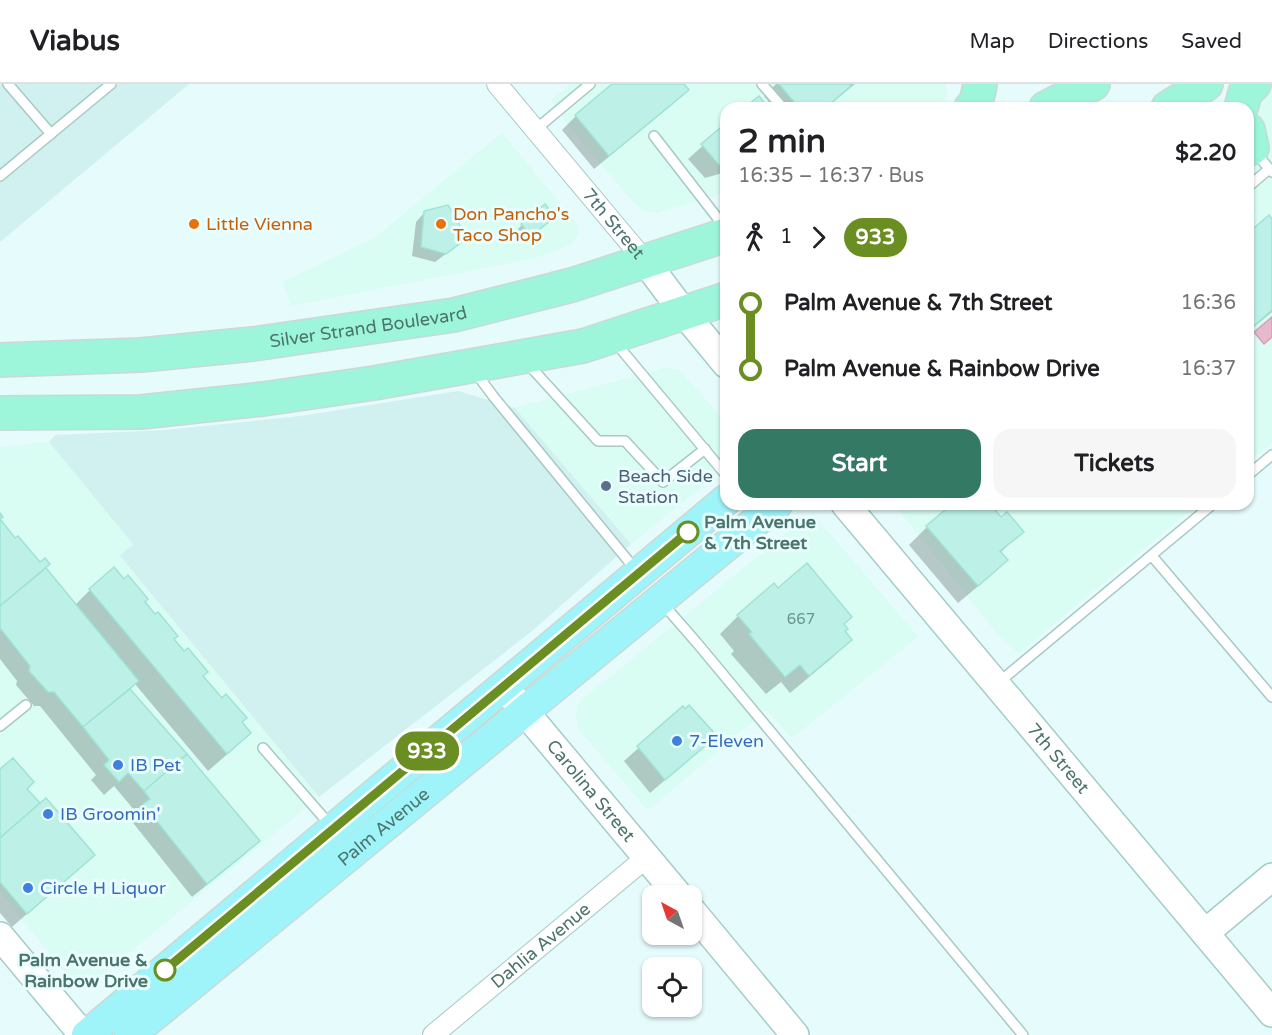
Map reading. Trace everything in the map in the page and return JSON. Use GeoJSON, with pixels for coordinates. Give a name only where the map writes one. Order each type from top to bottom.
{"type":"FeatureCollection","features":[{"type":"Feature","properties":{"kind":"highway"},"geometry":{"type":"LineString","coordinates":[[976,102],[980,84]]}},
{"type":"Feature","properties":{"kind":"highway"},"geometry":{"type":"LineString","coordinates":[[1058,102],[1093,84]]}},
{"type":"Feature","properties":{"kind":"highway"},"geometry":{"type":"LineString","coordinates":[[1178,102],[1206,84]]}},
{"type":"Feature","properties":{"kind":"highway"},"geometry":{"type":"LineString","coordinates":[[1243,102],[1245,93],[1254,84]]}},
{"type":"Feature","properties":{"kind":"highway","name":"Silver Strand Boulevard"},"geometry":{"type":"LineString","coordinates":[[0,360],[141,355],[253,344],[454,315],[572,285],[720,237]]}},
{"type":"Feature","properties":{"kind":"highway"},"geometry":{"type":"LineString","coordinates":[[0,413],[141,412],[263,399],[471,367],[583,346],[720,300]]}},
{"type":"Feature","properties":{"kind":"main road","name":"Palm Avenue"},"geometry":{"type":"LineString","coordinates":[[130,1035],[343,840],[504,686],[720,505]]}},
{"type":"Feature","properties":{"kind":"main road","name":"Palm Avenue"},"geometry":{"type":"LineString","coordinates":[[85,1035],[343,840],[525,711],[770,510]]}},
{"type":"Feature","properties":{"kind":"main road"},"geometry":{"type":"LineString","coordinates":[[638,573],[661,601]]}},
{"type":"Feature","properties":{"kind":"street","name":"7th Street"},"geometry":{"type":"LineString","coordinates":[[497,84],[645,261],[720,357]]}},
{"type":"Feature","properties":{"kind":"street","name":"7th Street"},"geometry":{"type":"LineString","coordinates":[[850,510],[1272,1013]]}},
{"type":"Feature","properties":{"kind":"street","name":"Carolina Street"},"geometry":{"type":"LineString","coordinates":[[504,686],[670,885]]}},
{"type":"Feature","properties":{"kind":"street","name":"Dahlia Avenue"},"geometry":{"type":"LineString","coordinates":[[433,1035],[647,857]]}},
{"type":"Feature","properties":{"kind":"street"},"geometry":{"type":"LineString","coordinates":[[1205,933],[1272,877]]}},
{"type":"Feature","properties":{"kind":"street"},"geometry":{"type":"LineString","coordinates":[[702,923],[795,1035]]}},
{"type":"Feature","properties":{"kind":"street"},"geometry":{"type":"LineString","coordinates":[[0,936],[85,1035]]}},
{"type":"Feature","properties":{"kind":"lane"},"geometry":{"type":"LineString","coordinates":[[8,84],[51,134]]}},
{"type":"Feature","properties":{"kind":"lane"},"geometry":{"type":"LineString","coordinates":[[0,176],[111,84]]}},
{"type":"Feature","properties":{"kind":"lane"},"geometry":{"type":"LineString","coordinates":[[535,130],[590,84]]}},
{"type":"Feature","properties":{"kind":"lane"},"geometry":{"type":"LineString","coordinates":[[762,84],[778,102]]}},
{"type":"Feature","properties":{"kind":"lane"},"geometry":{"type":"LineString","coordinates":[[654,136],[720,221]]}},
{"type":"Feature","properties":{"kind":"lane"},"geometry":{"type":"LineString","coordinates":[[611,338],[720,468]]}},
{"type":"Feature","properties":{"kind":"lane"},"geometry":{"type":"LineString","coordinates":[[522,357],[598,441],[625,441],[663,482],[705,449]]}},
{"type":"Feature","properties":{"kind":"lane"},"geometry":{"type":"LineString","coordinates":[[471,367],[638,573]]}},
{"type":"Feature","properties":{"kind":"lane"},"geometry":{"type":"LineString","coordinates":[[1254,470],[1272,455]]}},
{"type":"Feature","properties":{"kind":"lane"},"geometry":{"type":"LineString","coordinates":[[996,684],[1206,510]]}},
{"type":"Feature","properties":{"kind":"lane"},"geometry":{"type":"LineString","coordinates":[[1152,556],[1272,697]]}},
{"type":"Feature","properties":{"kind":"lane"},"geometry":{"type":"LineString","coordinates":[[661,601],[1023,1035]]}},
{"type":"Feature","properties":{"kind":"lane"},"geometry":{"type":"LineString","coordinates":[[0,726],[26,705]]}},
{"type":"Feature","properties":{"kind":"lane"},"geometry":{"type":"LineString","coordinates":[[263,748],[343,840]]}},
{"type":"Feature","properties":{"kind":"shaded area"},"geometry":{"type":"Polygon","coordinates":[[[0,84],[189,84],[0,242],[0,84]]]}},
{"type":"Feature","properties":{"kind":"shaded area"},"geometry":{"type":"Polygon","coordinates":[[[571,84],[946,84],[947,96],[944,102],[720,102],[720,195],[656,213],[644,211],[636,205],[569,127],[551,100],[571,84]]]}},
{"type":"Feature","properties":{"kind":"shaded area"},"geometry":{"type":"Polygon","coordinates":[[[1272,88],[1272,442],[1254,457],[1254,102],[1250,102],[1272,88]]]}},
{"type":"Feature","properties":{"kind":"shaded area"},"geometry":{"type":"Polygon","coordinates":[[[502,133],[579,227],[572,243],[535,258],[291,306],[283,282],[376,237],[502,133]]]}},
{"type":"Feature","properties":{"kind":"shaded area"},"geometry":{"type":"Polygon","coordinates":[[[1272,317],[1272,337],[1264,344],[1254,332],[1272,317]]]}},
{"type":"Feature","properties":{"kind":"shaded area"},"geometry":{"type":"Polygon","coordinates":[[[666,368],[679,370],[720,416],[720,471],[631,544],[515,408],[666,368]]]}},
{"type":"Feature","properties":{"kind":"shaded area"},"geometry":{"type":"Polygon","coordinates":[[[458,391],[515,408],[631,544],[532,631],[319,797],[119,555],[133,545],[49,442],[55,435],[165,430],[301,416],[458,391]]]}},
{"type":"Feature","properties":{"kind":"shaded area"},"geometry":{"type":"Polygon","coordinates":[[[49,442],[133,544],[120,556],[319,797],[89,985],[77,987],[0,892],[0,448],[49,442]]]}},
{"type":"Feature","properties":{"kind":"shaded area"},"geometry":{"type":"Polygon","coordinates":[[[899,510],[1191,510],[1019,653],[999,636],[899,510]]]}},
{"type":"Feature","properties":{"kind":"shaded area"},"geometry":{"type":"Polygon","coordinates":[[[815,516],[918,637],[792,738],[766,710],[648,810],[579,730],[576,714],[578,705],[804,519],[815,516]]]}},
{"type":"Feature","properties":{"kind":"building"},"geometry":{"type":"Polygon","coordinates":[[[612,84],[684,84],[689,90],[609,156],[575,115],[612,84]]]}},
{"type":"Feature","properties":{"kind":"building"},"geometry":{"type":"Polygon","coordinates":[[[779,84],[849,84],[851,86],[832,102],[794,102],[779,84]]]}},
{"type":"Feature","properties":{"kind":"building"},"geometry":{"type":"Polygon","coordinates":[[[759,96],[764,102],[752,102],[759,96]]]}},
{"type":"Feature","properties":{"kind":"building"},"geometry":{"type":"Polygon","coordinates":[[[720,128],[720,165],[719,165],[701,144],[720,128]]]}},
{"type":"Feature","properties":{"kind":"building"},"geometry":{"type":"Polygon","coordinates":[[[545,204],[555,217],[531,236],[521,224],[545,204]]]}},
{"type":"Feature","properties":{"kind":"building","name":"Don Pancho's Taco Shop"},"geometry":{"type":"Polygon","coordinates":[[[448,205],[467,238],[446,254],[421,247],[424,211],[448,205]]]}},
{"type":"Feature","properties":{"kind":"building"},"geometry":{"type":"Polygon","coordinates":[[[1269,215],[1272,219],[1272,310],[1254,326],[1254,228],[1269,215]]]}},
{"type":"Feature","properties":{"kind":"building"},"geometry":{"type":"Polygon","coordinates":[[[945,510],[995,510],[1001,517],[1007,512],[1024,532],[1000,551],[1008,560],[978,586],[926,526],[945,510]]]}},
{"type":"Feature","properties":{"kind":"building"},"geometry":{"type":"Polygon","coordinates":[[[0,519],[15,538],[18,536],[40,562],[45,558],[50,564],[0,606],[0,519]]]}},
{"type":"Feature","properties":{"kind":"building"},"geometry":{"type":"Polygon","coordinates":[[[807,563],[852,617],[844,624],[848,629],[845,631],[852,640],[809,676],[800,665],[785,677],[749,634],[752,632],[737,615],[774,583],[778,588],[807,563]]]}},
{"type":"Feature","properties":{"kind":"building"},"geometry":{"type":"Polygon","coordinates":[[[114,567],[124,579],[128,575],[148,599],[145,602],[155,614],[158,612],[178,636],[174,639],[184,651],[188,648],[208,672],[203,676],[222,698],[226,694],[247,718],[242,722],[251,733],[227,754],[89,589],[114,567]]]}},
{"type":"Feature","properties":{"kind":"building"},"geometry":{"type":"Polygon","coordinates":[[[46,568],[139,681],[83,727],[54,692],[48,692],[29,671],[30,666],[0,628],[0,606],[46,568]]]}},
{"type":"Feature","properties":{"kind":"building"},"geometry":{"type":"Polygon","coordinates":[[[130,689],[187,754],[144,791],[128,773],[119,782],[104,765],[109,760],[83,727],[130,689]]]}},
{"type":"Feature","properties":{"kind":"building","name":"7-Eleven"},"geometry":{"type":"Polygon","coordinates":[[[689,705],[717,736],[665,780],[637,746],[683,706],[685,709],[689,705]]]}},
{"type":"Feature","properties":{"kind":"building"},"geometry":{"type":"Polygon","coordinates":[[[187,754],[260,841],[207,884],[143,804],[150,799],[144,791],[187,754]]]}},
{"type":"Feature","properties":{"kind":"building"},"geometry":{"type":"Polygon","coordinates":[[[13,758],[34,782],[27,789],[40,803],[0,838],[0,769],[13,758]]]}},
{"type":"Feature","properties":{"kind":"building"},"geometry":{"type":"Polygon","coordinates":[[[46,798],[95,855],[27,914],[0,882],[0,838],[46,798]]]}},
{"type":"Feature","properties":{"kind":"bus line","name":"933"},"geometry":{"type":"LineString","coordinates":[[165,970],[688,532]]}},
{"type":"Feature","properties":{"kind":"place","name":"Little Vienna"},"geometry":{"type":"Point","coordinates":[194,224]}},
{"type":"Feature","properties":{"kind":"place","name":"Don Pancho's Taco Shop"},"geometry":{"type":"Point","coordinates":[441,224]}},
{"type":"Feature","properties":{"kind":"place","name":"Beach Side Station"},"geometry":{"type":"Point","coordinates":[606,486]}},
{"type":"Feature","properties":{"kind":"place","name":"Palm Avenue & 7th Street"},"geometry":{"type":"Point","coordinates":[688,532]}},
{"type":"Feature","properties":{"kind":"place","name":"7-Eleven"},"geometry":{"type":"Point","coordinates":[677,741]}},
{"type":"Feature","properties":{"kind":"place","name":"IB Pet"},"geometry":{"type":"Point","coordinates":[118,765]}},
{"type":"Feature","properties":{"kind":"place","name":"IB Groomin'"},"geometry":{"type":"Point","coordinates":[48,814]}},
{"type":"Feature","properties":{"kind":"place","name":"Circle H Liquor"},"geometry":{"type":"Point","coordinates":[28,888]}},
{"type":"Feature","properties":{"kind":"place","name":"Palm Avenue & Rainbow Drive"},"geometry":{"type":"Point","coordinates":[165,970]}}]}
